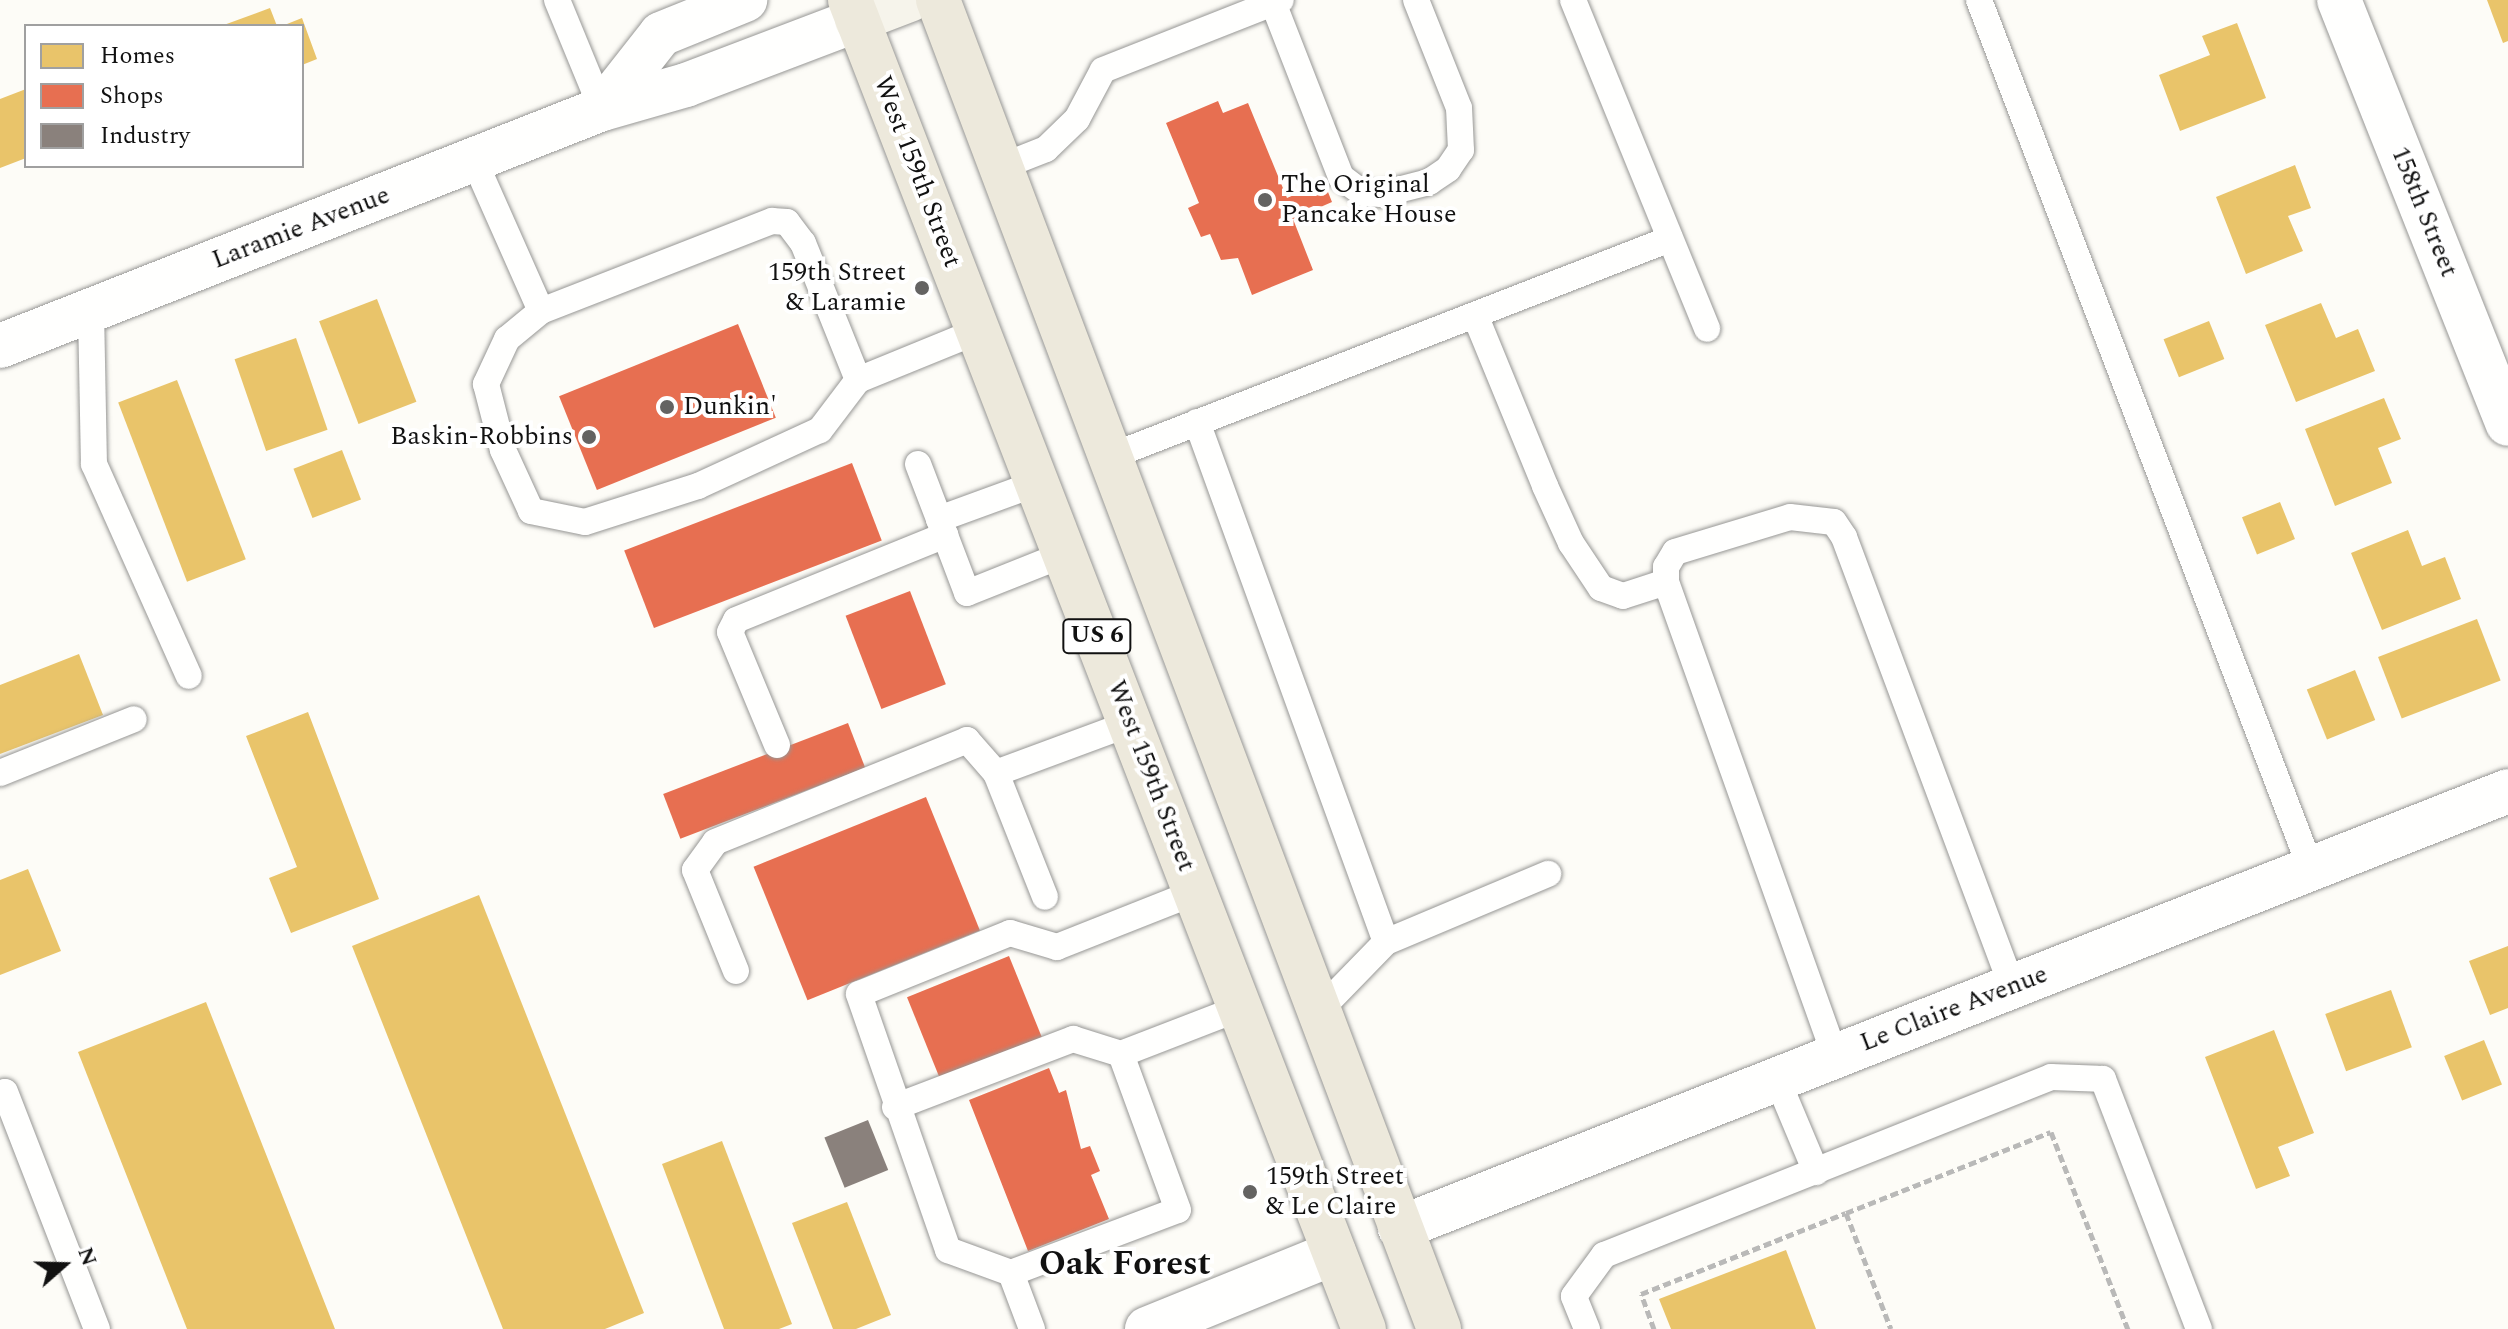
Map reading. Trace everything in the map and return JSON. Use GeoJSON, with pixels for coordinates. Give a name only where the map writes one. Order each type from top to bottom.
{"type":"FeatureCollection","features":[{"type":"Feature","properties":{"kind":"main road","name":"US 6"},"geometry":{"type":"LineString","coordinates":[[938,0],[1003,166],[1317,1013],[1439,1329]]}},
{"type":"Feature","properties":{"kind":"main road","name":"West 159th Street"},"geometry":{"type":"LineString","coordinates":[[854,10],[1364,1329]]}},
{"type":"Feature","properties":{"kind":"street"},"geometry":{"type":"LineString","coordinates":[[602,109],[661,34],[745,0]]}},
{"type":"Feature","properties":{"kind":"street","name":"Laramie Avenue"},"geometry":{"type":"LineString","coordinates":[[0,346],[602,109],[686,85],[854,10],[909,0]]}},
{"type":"Feature","properties":{"kind":"street","name":"158th Street"},"geometry":{"type":"LineString","coordinates":[[2339,0],[2508,424]]}},
{"type":"Feature","properties":{"kind":"street","name":"Le Claire Avenue"},"geometry":{"type":"LineString","coordinates":[[1400,1228],[2508,791]]}},
{"type":"Feature","properties":{"kind":"street"},"geometry":{"type":"LineString","coordinates":[[1147,1329],[1334,1253]]}},
{"type":"Feature","properties":{"kind":"lane"},"geometry":{"type":"LineString","coordinates":[[557,0],[602,109]]}},
{"type":"Feature","properties":{"kind":"lane"},"geometry":{"type":"LineString","coordinates":[[1003,166],[1046,149],[1077,119],[1103,70],[1275,1],[1341,177],[1362,193],[1382,194],[1429,182],[1448,169],[1461,150],[1459,108],[1416,0]]}},
{"type":"Feature","properties":{"kind":"lane"},"geometry":{"type":"LineString","coordinates":[[1573,0],[1707,329]]}},
{"type":"Feature","properties":{"kind":"lane"},"geometry":{"type":"LineString","coordinates":[[1979,0],[2311,869]]}},
{"type":"Feature","properties":{"kind":"lane"},"geometry":{"type":"LineString","coordinates":[[474,160],[541,311]]}},
{"type":"Feature","properties":{"kind":"lane"},"geometry":{"type":"LineString","coordinates":[[858,380],[803,243],[787,222],[758,225],[541,311],[507,339],[486,384],[503,450],[531,511],[585,522],[698,486],[820,430],[858,380],[978,331]]}},
{"type":"Feature","properties":{"kind":"lane"},"geometry":{"type":"LineString","coordinates":[[1109,457],[1670,239]]}},
{"type":"Feature","properties":{"kind":"lane"},"geometry":{"type":"LineString","coordinates":[[91,310],[94,464],[189,676]]}},
{"type":"Feature","properties":{"kind":"lane"},"geometry":{"type":"LineString","coordinates":[[1475,315],[1571,543],[1601,588],[1623,596],[1666,582]]}},
{"type":"Feature","properties":{"kind":"lane"},"geometry":{"type":"LineString","coordinates":[[1197,422],[1386,942]]}},
{"type":"Feature","properties":{"kind":"lane"},"geometry":{"type":"LineString","coordinates":[[918,464],[967,593],[1065,554]]}},
{"type":"Feature","properties":{"kind":"lane"},"geometry":{"type":"LineString","coordinates":[[777,745],[730,632],[736,620],[1038,483]]}},
{"type":"Feature","properties":{"kind":"lane"},"geometry":{"type":"LineString","coordinates":[[1835,1056],[1666,582],[1666,567],[1675,552],[1790,517],[1834,522],[1844,537],[2012,987]]}},
{"type":"Feature","properties":{"kind":"lane"},"geometry":{"type":"LineString","coordinates":[[0,773],[134,719]]}},
{"type":"Feature","properties":{"kind":"lane"},"geometry":{"type":"LineString","coordinates":[[996,773],[1131,723]]}},
{"type":"Feature","properties":{"kind":"lane"},"geometry":{"type":"LineString","coordinates":[[736,971],[695,870],[715,842],[967,740],[996,773],[1045,897]]}},
{"type":"Feature","properties":{"kind":"lane"},"geometry":{"type":"LineString","coordinates":[[1317,1013],[1386,942],[1548,874]]}},
{"type":"Feature","properties":{"kind":"lane"},"geometry":{"type":"LineString","coordinates":[[1121,1054],[1178,1210],[1011,1273],[948,1250],[895,1107],[859,994],[1010,933],[1057,947],[1196,892]]}},
{"type":"Feature","properties":{"kind":"lane"},"geometry":{"type":"LineString","coordinates":[[895,1107],[1073,1039],[1121,1054],[1240,1008]]}},
{"type":"Feature","properties":{"kind":"lane"},"geometry":{"type":"LineString","coordinates":[[1587,1329],[1574,1296],[1604,1255],[2051,1077],[2103,1079],[2199,1329]]}},
{"type":"Feature","properties":{"kind":"lane"},"geometry":{"type":"LineString","coordinates":[[1777,1079],[1816,1172]]}},
{"type":"Feature","properties":{"kind":"lane"},"geometry":{"type":"LineString","coordinates":[[0,1094],[5,1092],[97,1329]]}},
{"type":"Feature","properties":{"kind":"lane"},"geometry":{"type":"LineString","coordinates":[[1011,1273],[1032,1329]]}},
{"type":"Feature","properties":{"kind":"path"},"geometry":{"type":"LineString","coordinates":[[1654,1329],[1641,1294],[2051,1132],[2128,1329]]}},
{"type":"Feature","properties":{"kind":"path"},"geometry":{"type":"LineString","coordinates":[[1846,1213],[1891,1329]]}},
{"type":"Feature","properties":{"kind":"building: Homes"},"geometry":{"type":"Polygon","coordinates":[[[2487,0],[2508,0],[2508,41],[2503,43],[2487,0]]]}},
{"type":"Feature","properties":{"kind":"building: Homes"},"geometry":{"type":"Polygon","coordinates":[[[270,8],[276,24],[226,24],[270,8]]]}},
{"type":"Feature","properties":{"kind":"building: Homes"},"geometry":{"type":"Polygon","coordinates":[[[302,18],[317,59],[304,64],[304,24],[287,24],[302,18]]]}},
{"type":"Feature","properties":{"kind":"building: Homes"},"geometry":{"type":"Polygon","coordinates":[[[2237,23],[2266,98],[2180,131],[2159,75],[2210,55],[2202,36],[2237,23]]]}},
{"type":"Feature","properties":{"kind":"building: Homes"},"geometry":{"type":"Polygon","coordinates":[[[24,90],[24,159],[0,168],[0,99],[24,90]]]}},
{"type":"Feature","properties":{"kind":"building: Homes"},"geometry":{"type":"Polygon","coordinates":[[[2295,165],[2311,208],[2288,216],[2303,251],[2246,274],[2216,197],[2295,165]]]}},
{"type":"Feature","properties":{"kind":"building: Homes"},"geometry":{"type":"Polygon","coordinates":[[[377,299],[416,402],[359,424],[319,321],[377,299]]]}},
{"type":"Feature","properties":{"kind":"building: Homes"},"geometry":{"type":"Polygon","coordinates":[[[2321,303],[2336,338],[2358,329],[2375,371],[2296,402],[2265,325],[2321,303]]]}},
{"type":"Feature","properties":{"kind":"building: Homes"},"geometry":{"type":"Polygon","coordinates":[[[2209,321],[2224,359],[2179,377],[2164,339],[2209,321]]]}},
{"type":"Feature","properties":{"kind":"building: Homes"},"geometry":{"type":"Polygon","coordinates":[[[296,338],[328,430],[266,451],[235,359],[296,338]]]}},
{"type":"Feature","properties":{"kind":"building: Homes"},"geometry":{"type":"Polygon","coordinates":[[[177,380],[246,559],[187,582],[118,403],[177,380]]]}},
{"type":"Feature","properties":{"kind":"building: Homes"},"geometry":{"type":"Polygon","coordinates":[[[2384,398],[2401,439],[2378,448],[2392,483],[2335,506],[2305,429],[2384,398]]]}},
{"type":"Feature","properties":{"kind":"building: Homes"},"geometry":{"type":"Polygon","coordinates":[[[342,450],[361,499],[312,518],[293,469],[342,450]]]}},
{"type":"Feature","properties":{"kind":"building: Homes"},"geometry":{"type":"Polygon","coordinates":[[[2280,502],[2295,539],[2257,554],[2242,517],[2280,502]]]}},
{"type":"Feature","properties":{"kind":"building: Homes"},"geometry":{"type":"Polygon","coordinates":[[[2408,530],[2422,566],[2445,557],[2461,599],[2382,630],[2351,553],[2408,530]]]}},
{"type":"Feature","properties":{"kind":"building: Homes"},"geometry":{"type":"Polygon","coordinates":[[[2477,619],[2501,681],[2402,719],[2378,657],[2477,619]]]}},
{"type":"Feature","properties":{"kind":"building: Homes"},"geometry":{"type":"Polygon","coordinates":[[[79,654],[103,715],[0,754],[0,685],[79,654]]]}},
{"type":"Feature","properties":{"kind":"building: Homes"},"geometry":{"type":"Polygon","coordinates":[[[2355,670],[2375,720],[2327,740],[2307,689],[2355,670]]]}},
{"type":"Feature","properties":{"kind":"building: Homes"},"geometry":{"type":"Polygon","coordinates":[[[308,712],[379,899],[291,933],[269,878],[297,867],[246,736],[308,712]]]}},
{"type":"Feature","properties":{"kind":"building: Homes"},"geometry":{"type":"Polygon","coordinates":[[[28,869],[61,951],[0,975],[0,880],[28,869]]]}},
{"type":"Feature","properties":{"kind":"building: Homes"},"geometry":{"type":"Polygon","coordinates":[[[479,895],[644,1313],[605,1329],[503,1329],[352,946],[479,895]]]}},
{"type":"Feature","properties":{"kind":"building: Homes"},"geometry":{"type":"Polygon","coordinates":[[[2508,946],[2508,1008],[2490,1015],[2469,961],[2508,946]]]}},
{"type":"Feature","properties":{"kind":"building: Homes"},"geometry":{"type":"Polygon","coordinates":[[[2391,990],[2412,1047],[2346,1071],[2325,1014],[2391,990]]]}},
{"type":"Feature","properties":{"kind":"building: Homes"},"geometry":{"type":"Polygon","coordinates":[[[206,1002],[335,1329],[187,1329],[78,1052],[206,1002]]]}},
{"type":"Feature","properties":{"kind":"building: Homes"},"geometry":{"type":"Polygon","coordinates":[[[2274,1030],[2314,1133],[2278,1147],[2290,1176],[2256,1189],[2205,1057],[2274,1030]]]}},
{"type":"Feature","properties":{"kind":"building: Homes"},"geometry":{"type":"Polygon","coordinates":[[[2484,1040],[2502,1085],[2462,1101],[2444,1056],[2484,1040]]]}},
{"type":"Feature","properties":{"kind":"building: Homes"},"geometry":{"type":"Polygon","coordinates":[[[722,1141],[792,1324],[779,1329],[724,1329],[662,1164],[722,1141]]]}},
{"type":"Feature","properties":{"kind":"building: Homes"},"geometry":{"type":"Polygon","coordinates":[[[847,1202],[891,1315],[856,1329],[833,1329],[792,1223],[847,1202]]]}},
{"type":"Feature","properties":{"kind":"building: Homes"},"geometry":{"type":"Polygon","coordinates":[[[1786,1250],[1816,1329],[1671,1329],[1659,1299],[1786,1250]]]}},
{"type":"Feature","properties":{"kind":"building: Shops","name":"The Original Pancake House"},"geometry":{"type":"Polygon","coordinates":[[[1218,101],[1223,113],[1248,103],[1287,198],[1324,182],[1332,202],[1293,219],[1313,270],[1252,295],[1238,258],[1221,260],[1210,234],[1201,237],[1188,208],[1199,203],[1166,123],[1218,101]]]}},
{"type":"Feature","properties":{"kind":"building: Shops","name":"Dunkin'"},"geometry":{"type":"Polygon","coordinates":[[[738,324],[776,418],[597,490],[559,396],[738,324]]]}},
{"type":"Feature","properties":{"kind":"building: Shops"},"geometry":{"type":"Polygon","coordinates":[[[852,463],[882,540],[654,628],[624,550],[852,463]]]}},
{"type":"Feature","properties":{"kind":"building: Shops"},"geometry":{"type":"Polygon","coordinates":[[[910,591],[946,684],[881,709],[846,616],[910,591]]]}},
{"type":"Feature","properties":{"kind":"building: Shops"},"geometry":{"type":"Polygon","coordinates":[[[848,723],[865,768],[680,839],[663,794],[848,723]]]}},
{"type":"Feature","properties":{"kind":"building: Shops"},"geometry":{"type":"Polygon","coordinates":[[[926,797],[980,931],[807,1000],[754,867],[926,797]]]}},
{"type":"Feature","properties":{"kind":"building: Shops"},"geometry":{"type":"Polygon","coordinates":[[[1009,956],[1043,1041],[941,1083],[907,997],[1009,956]]]}},
{"type":"Feature","properties":{"kind":"building: Shops"},"geometry":{"type":"Polygon","coordinates":[[[1049,1068],[1059,1093],[1066,1090],[1081,1149],[1090,1146],[1100,1171],[1091,1175],[1109,1219],[1028,1251],[969,1100],[1049,1068]]]}},
{"type":"Feature","properties":{"kind":"building: Industry"},"geometry":{"type":"Polygon","coordinates":[[[868,1120],[888,1170],[845,1188],[824,1138],[868,1120]]]}},
{"type":"Feature","properties":{"kind":"place","name":"The Original Pancake House"},"geometry":{"type":"Point","coordinates":[1265,200]}},
{"type":"Feature","properties":{"kind":"place","name":"159th Street & Laramie"},"geometry":{"type":"Point","coordinates":[922,288]}},
{"type":"Feature","properties":{"kind":"place","name":"Dunkin'"},"geometry":{"type":"Point","coordinates":[667,407]}},
{"type":"Feature","properties":{"kind":"place","name":"Baskin-Robbins"},"geometry":{"type":"Point","coordinates":[589,437]}},
{"type":"Feature","properties":{"kind":"place","name":"159th Street & Le Claire"},"geometry":{"type":"Point","coordinates":[1250,1192]}},
{"type":"Feature","properties":{"kind":"district","name":"Oak Forest"},"geometry":{"type":"Point","coordinates":[1125,1265]}}]}
